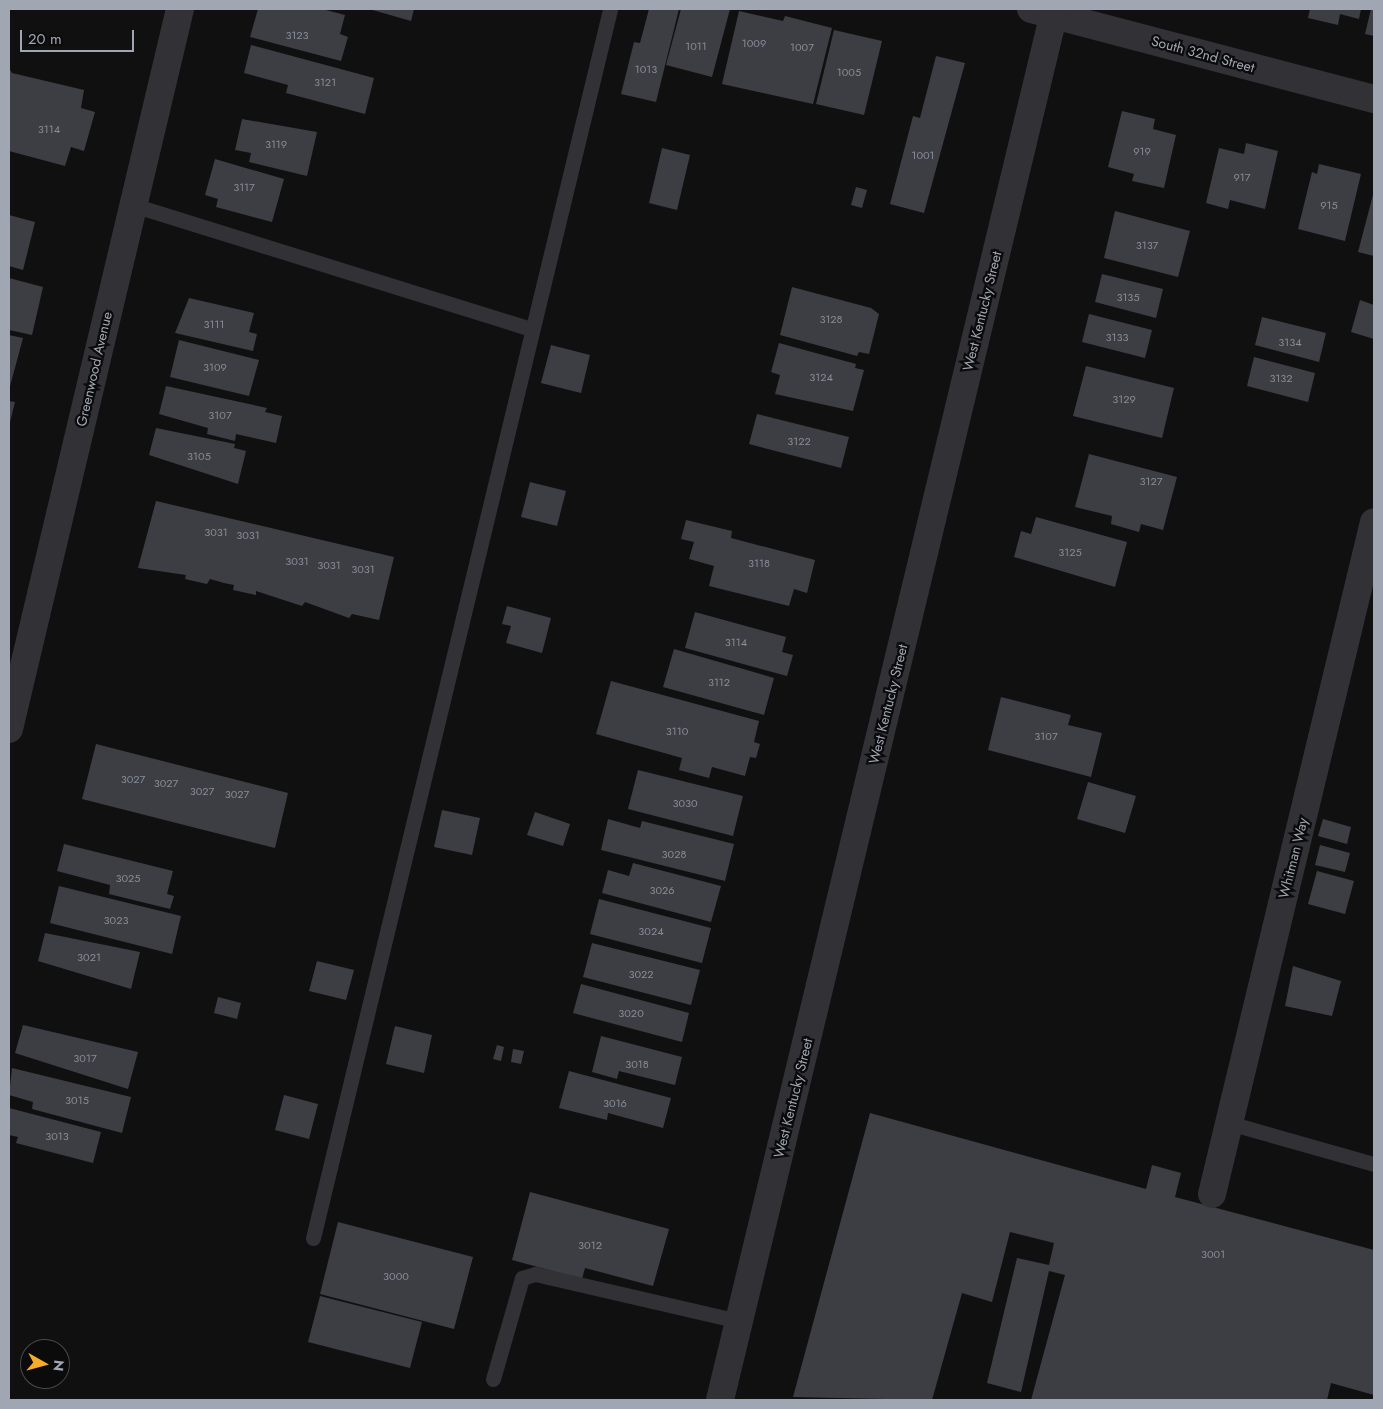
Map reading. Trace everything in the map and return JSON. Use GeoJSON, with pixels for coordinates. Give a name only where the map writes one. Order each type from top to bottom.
{"type":"FeatureCollection","features":[{"type":"Feature","properties":{"kind":"street","name":"Greenwood Avenue"},"geometry":{"type":"LineString","coordinates":[[9,729],[180,9]]}},
{"type":"Feature","properties":{"kind":"street","name":"South 32nd Street"},"geometry":{"type":"LineString","coordinates":[[1047,11],[1374,99]]}},
{"type":"Feature","properties":{"kind":"street","name":"West Kentucky Street"},"geometry":{"type":"LineString","coordinates":[[720,1400],[1047,11]]}},
{"type":"Feature","properties":{"kind":"street","name":"Whitman Way"},"geometry":{"type":"LineString","coordinates":[[1212,1194],[1374,522]]}},
{"type":"Feature","properties":{"kind":"lane"},"geometry":{"type":"LineString","coordinates":[[313,1238],[610,9]]}},
{"type":"Feature","properties":{"kind":"lane"},"geometry":{"type":"LineString","coordinates":[[134,205],[532,328]]}},
{"type":"Feature","properties":{"kind":"lane"},"geometry":{"type":"LineString","coordinates":[[1229,1123],[1374,1164]]}},
{"type":"Feature","properties":{"kind":"lane"},"geometry":{"type":"LineString","coordinates":[[493,1379],[522,1278],[535,1274],[739,1321]]}},
{"type":"Feature","properties":{"kind":"building"},"geometry":{"type":"Polygon","coordinates":[[[258,9],[322,9],[345,15],[340,34],[348,37],[341,61],[250,37],[258,9]]]}},
{"type":"Feature","properties":{"kind":"building"},"geometry":{"type":"Polygon","coordinates":[[[369,9],[414,9],[411,21],[369,9]]]}},
{"type":"Feature","properties":{"kind":"building"},"geometry":{"type":"Polygon","coordinates":[[[649,9],[679,9],[656,102],[621,94],[634,42],[640,43],[649,9]]]}},
{"type":"Feature","properties":{"kind":"building"},"geometry":{"type":"Polygon","coordinates":[[[681,9],[730,9],[712,77],[666,65],[681,9]]]}},
{"type":"Feature","properties":{"kind":"building"},"geometry":{"type":"Polygon","coordinates":[[[1310,9],[1361,9],[1359,19],[1340,14],[1338,25],[1308,18],[1310,9]]]}},
{"type":"Feature","properties":{"kind":"building"},"geometry":{"type":"Polygon","coordinates":[[[1371,9],[1374,9],[1374,36],[1365,34],[1371,9]]]}},
{"type":"Feature","properties":{"kind":"building"},"geometry":{"type":"Polygon","coordinates":[[[739,11],[783,21],[785,16],[832,28],[813,104],[722,84],[739,11]]]}},
{"type":"Feature","properties":{"kind":"building"},"geometry":{"type":"Polygon","coordinates":[[[834,30],[882,41],[864,115],[816,104],[834,30]]]}},
{"type":"Feature","properties":{"kind":"building"},"geometry":{"type":"Polygon","coordinates":[[[251,45],[374,78],[365,114],[286,93],[288,85],[244,73],[251,45]]]}},
{"type":"Feature","properties":{"kind":"building"},"geometry":{"type":"Polygon","coordinates":[[[936,56],[965,63],[924,213],[890,204],[913,116],[920,118],[936,56]]]}},
{"type":"Feature","properties":{"kind":"building"},"geometry":{"type":"Polygon","coordinates":[[[9,68],[12,73],[84,90],[81,108],[95,112],[84,151],[71,147],[65,166],[9,151],[9,68]]]}},
{"type":"Feature","properties":{"kind":"building"},"geometry":{"type":"Polygon","coordinates":[[[1122,111],[1155,119],[1153,129],[1176,135],[1164,188],[1132,181],[1134,174],[1108,167],[1122,111]]]}},
{"type":"Feature","properties":{"kind":"building"},"geometry":{"type":"Polygon","coordinates":[[[242,119],[317,132],[307,176],[249,162],[251,153],[235,150],[242,119]]]}},
{"type":"Feature","properties":{"kind":"building"},"geometry":{"type":"Polygon","coordinates":[[[1246,143],[1278,151],[1265,209],[1230,200],[1228,209],[1206,203],[1219,148],[1244,154],[1246,143]]]}},
{"type":"Feature","properties":{"kind":"building"},"geometry":{"type":"Polygon","coordinates":[[[662,148],[690,155],[677,210],[649,203],[662,148]]]}},
{"type":"Feature","properties":{"kind":"building"},"geometry":{"type":"Polygon","coordinates":[[[215,159],[284,179],[272,222],[216,207],[218,199],[205,195],[215,159]]]}},
{"type":"Feature","properties":{"kind":"building"},"geometry":{"type":"Polygon","coordinates":[[[1319,164],[1361,174],[1345,241],[1298,229],[1312,172],[1317,174],[1319,164]]]}},
{"type":"Feature","properties":{"kind":"building"},"geometry":{"type":"Polygon","coordinates":[[[856,187],[867,190],[862,208],[851,205],[856,187]]]}},
{"type":"Feature","properties":{"kind":"building"},"geometry":{"type":"Polygon","coordinates":[[[1374,191],[1374,256],[1358,252],[1374,191]]]}},
{"type":"Feature","properties":{"kind":"building"},"geometry":{"type":"Polygon","coordinates":[[[1115,211],[1190,231],[1178,277],[1104,258],[1115,211]]]}},
{"type":"Feature","properties":{"kind":"building"},"geometry":{"type":"Polygon","coordinates":[[[9,215],[35,222],[23,270],[9,266],[9,215]]]}},
{"type":"Feature","properties":{"kind":"building"},"geometry":{"type":"Polygon","coordinates":[[[1102,274],[1163,289],[1156,318],[1095,302],[1102,274]]]}},
{"type":"Feature","properties":{"kind":"building"},"geometry":{"type":"Polygon","coordinates":[[[9,278],[43,287],[32,335],[9,330],[9,278]]]}},
{"type":"Feature","properties":{"kind":"building"},"geometry":{"type":"Polygon","coordinates":[[[792,287],[871,308],[879,314],[869,354],[859,352],[857,356],[780,335],[792,287]]]}},
{"type":"Feature","properties":{"kind":"building"},"geometry":{"type":"Polygon","coordinates":[[[189,298],[254,313],[249,332],[257,334],[253,351],[175,333],[189,298]]]}},
{"type":"Feature","properties":{"kind":"building"},"geometry":{"type":"Polygon","coordinates":[[[1360,300],[1374,305],[1374,339],[1351,332],[1360,300]]]}},
{"type":"Feature","properties":{"kind":"building"},"geometry":{"type":"Polygon","coordinates":[[[1089,314],[1152,330],[1145,358],[1082,342],[1089,314]]]}},
{"type":"Feature","properties":{"kind":"building"},"geometry":{"type":"Polygon","coordinates":[[[1262,317],[1326,333],[1319,362],[1255,345],[1262,317]]]}},
{"type":"Feature","properties":{"kind":"building"},"geometry":{"type":"Polygon","coordinates":[[[9,335],[23,338],[9,390],[9,335]]]}},
{"type":"Feature","properties":{"kind":"building"},"geometry":{"type":"Polygon","coordinates":[[[179,340],[259,360],[249,396],[170,377],[179,340]]]}},
{"type":"Feature","properties":{"kind":"building"},"geometry":{"type":"Polygon","coordinates":[[[779,343],[856,364],[855,368],[864,370],[853,411],[775,394],[780,375],[771,372],[779,343]]]}},
{"type":"Feature","properties":{"kind":"building"},"geometry":{"type":"Polygon","coordinates":[[[551,345],[590,355],[581,393],[541,383],[551,345]]]}},
{"type":"Feature","properties":{"kind":"building"},"geometry":{"type":"Polygon","coordinates":[[[1254,357],[1315,373],[1308,402],[1247,386],[1254,357]]]}},
{"type":"Feature","properties":{"kind":"building"},"geometry":{"type":"Polygon","coordinates":[[[1086,366],[1174,388],[1162,438],[1073,416],[1086,366]]]}},
{"type":"Feature","properties":{"kind":"building"},"geometry":{"type":"Polygon","coordinates":[[[166,386],[267,408],[265,412],[282,416],[276,443],[236,434],[235,441],[207,434],[208,428],[159,414],[166,386]]]}},
{"type":"Feature","properties":{"kind":"building"},"geometry":{"type":"Polygon","coordinates":[[[9,401],[15,402],[9,426],[9,401]]]}},
{"type":"Feature","properties":{"kind":"building"},"geometry":{"type":"Polygon","coordinates":[[[757,414],[849,437],[841,468],[749,444],[757,414]]]}},
{"type":"Feature","properties":{"kind":"building"},"geometry":{"type":"Polygon","coordinates":[[[156,428],[235,444],[234,448],[246,451],[238,484],[149,455],[156,428]]]}},
{"type":"Feature","properties":{"kind":"building"},"geometry":{"type":"Polygon","coordinates":[[[1089,454],[1177,477],[1163,530],[1141,524],[1139,532],[1111,524],[1112,516],[1075,507],[1089,454]]]}},
{"type":"Feature","properties":{"kind":"building"},"geometry":{"type":"Polygon","coordinates":[[[530,482],[566,491],[557,526],[521,517],[530,482]]]}},
{"type":"Feature","properties":{"kind":"building"},"geometry":{"type":"Polygon","coordinates":[[[156,501],[394,557],[379,620],[352,614],[349,618],[305,602],[302,606],[256,591],[256,595],[233,590],[234,585],[210,579],[207,584],[185,579],[186,575],[138,568],[156,501]]]}},
{"type":"Feature","properties":{"kind":"building"},"geometry":{"type":"Polygon","coordinates":[[[1036,517],[1127,542],[1115,587],[1014,557],[1021,531],[1031,534],[1036,517]]]}},
{"type":"Feature","properties":{"kind":"building"},"geometry":{"type":"Polygon","coordinates":[[[686,520],[732,531],[731,538],[815,560],[807,593],[794,589],[789,606],[709,586],[714,566],[689,559],[694,542],[681,539],[686,520]]]}},
{"type":"Feature","properties":{"kind":"building"},"geometry":{"type":"Polygon","coordinates":[[[507,606],[551,618],[542,653],[506,643],[511,626],[502,624],[507,606]]]}},
{"type":"Feature","properties":{"kind":"building"},"geometry":{"type":"Polygon","coordinates":[[[695,612],[786,637],[782,652],[793,655],[787,676],[685,648],[695,612]]]}},
{"type":"Feature","properties":{"kind":"building"},"geometry":{"type":"Polygon","coordinates":[[[674,649],[774,678],[764,715],[663,687],[674,649]]]}},
{"type":"Feature","properties":{"kind":"building"},"geometry":{"type":"Polygon","coordinates":[[[611,681],[759,721],[754,742],[760,744],[756,758],[750,757],[745,776],[712,767],[709,778],[679,770],[682,758],[596,734],[611,681]]]}},
{"type":"Feature","properties":{"kind":"building"},"geometry":{"type":"Polygon","coordinates":[[[1001,697],[1071,715],[1068,725],[1102,733],[1091,777],[988,750],[1001,697]]]}},
{"type":"Feature","properties":{"kind":"building"},"geometry":{"type":"Polygon","coordinates":[[[96,744],[288,793],[275,848],[82,799],[96,744]]]}},
{"type":"Feature","properties":{"kind":"building"},"geometry":{"type":"Polygon","coordinates":[[[638,770],[743,796],[733,836],[628,809],[638,770]]]}},
{"type":"Feature","properties":{"kind":"building"},"geometry":{"type":"Polygon","coordinates":[[[1088,782],[1136,796],[1125,833],[1077,819],[1088,782]]]}},
{"type":"Feature","properties":{"kind":"building"},"geometry":{"type":"Polygon","coordinates":[[[442,810],[480,818],[472,855],[434,847],[442,810]]]}},
{"type":"Feature","properties":{"kind":"building"},"geometry":{"type":"Polygon","coordinates":[[[535,812],[570,824],[563,846],[527,835],[535,812]]]}},
{"type":"Feature","properties":{"kind":"building"},"geometry":{"type":"Polygon","coordinates":[[[608,819],[640,828],[642,821],[734,844],[725,881],[601,850],[608,819]]]}},
{"type":"Feature","properties":{"kind":"building"},"geometry":{"type":"Polygon","coordinates":[[[1323,819],[1351,827],[1347,844],[1318,836],[1323,819]]]}},
{"type":"Feature","properties":{"kind":"building"},"geometry":{"type":"Polygon","coordinates":[[[64,844],[173,871],[167,894],[174,896],[170,909],[109,894],[110,885],[57,871],[64,844]]]}},
{"type":"Feature","properties":{"kind":"building"},"geometry":{"type":"Polygon","coordinates":[[[1320,845],[1350,853],[1345,872],[1315,865],[1320,845]]]}},
{"type":"Feature","properties":{"kind":"building"},"geometry":{"type":"Polygon","coordinates":[[[633,863],[721,886],[711,922],[602,893],[608,870],[629,876],[633,863]]]}},
{"type":"Feature","properties":{"kind":"building"},"geometry":{"type":"Polygon","coordinates":[[[1317,871],[1354,881],[1345,914],[1308,904],[1317,871]]]}},
{"type":"Feature","properties":{"kind":"building"},"geometry":{"type":"Polygon","coordinates":[[[59,886],[181,916],[172,954],[50,923],[59,886]]]}},
{"type":"Feature","properties":{"kind":"building"},"geometry":{"type":"Polygon","coordinates":[[[599,899],[711,928],[702,963],[590,934],[599,899]]]}},
{"type":"Feature","properties":{"kind":"building"},"geometry":{"type":"Polygon","coordinates":[[[45,933],[140,952],[131,989],[38,961],[45,933]]]}},
{"type":"Feature","properties":{"kind":"building"},"geometry":{"type":"Polygon","coordinates":[[[592,943],[700,970],[691,1005],[583,977],[592,943]]]}},
{"type":"Feature","properties":{"kind":"building"},"geometry":{"type":"Polygon","coordinates":[[[317,961],[354,970],[346,1000],[309,991],[317,961]]]}},
{"type":"Feature","properties":{"kind":"building"},"geometry":{"type":"Polygon","coordinates":[[[1293,966],[1341,981],[1332,1016],[1285,1006],[1293,966]]]}},
{"type":"Feature","properties":{"kind":"building"},"geometry":{"type":"Polygon","coordinates":[[[581,984],[689,1013],[682,1042],[573,1013],[581,984]]]}},
{"type":"Feature","properties":{"kind":"building"},"geometry":{"type":"Polygon","coordinates":[[[218,997],[241,1003],[237,1019],[214,1013],[218,997]]]}},
{"type":"Feature","properties":{"kind":"building"},"geometry":{"type":"Polygon","coordinates":[[[23,1025],[138,1052],[128,1089],[15,1053],[23,1025]]]}},
{"type":"Feature","properties":{"kind":"building"},"geometry":{"type":"Polygon","coordinates":[[[395,1026],[432,1035],[424,1073],[386,1064],[395,1026]]]}},
{"type":"Feature","properties":{"kind":"building"},"geometry":{"type":"Polygon","coordinates":[[[601,1036],[682,1057],[675,1085],[619,1071],[617,1079],[592,1072],[601,1036]]]}},
{"type":"Feature","properties":{"kind":"building"},"geometry":{"type":"Polygon","coordinates":[[[497,1045],[504,1047],[501,1061],[493,1059],[497,1045]]]}},
{"type":"Feature","properties":{"kind":"building"},"geometry":{"type":"Polygon","coordinates":[[[513,1049],[524,1051],[521,1064],[511,1062],[513,1049]]]}},
{"type":"Feature","properties":{"kind":"building"},"geometry":{"type":"Polygon","coordinates":[[[12,1068],[131,1097],[122,1133],[32,1109],[33,1102],[9,1095],[12,1068]]]}},
{"type":"Feature","properties":{"kind":"building"},"geometry":{"type":"Polygon","coordinates":[[[569,1071],[671,1098],[663,1128],[608,1113],[607,1120],[559,1108],[569,1071]]]}},
{"type":"Feature","properties":{"kind":"building"},"geometry":{"type":"Polygon","coordinates":[[[284,1095],[318,1104],[309,1139],[275,1130],[284,1095]]]}},
{"type":"Feature","properties":{"kind":"building"},"geometry":{"type":"Polygon","coordinates":[[[9,1108],[101,1132],[93,1163],[16,1143],[18,1137],[9,1135],[9,1108]]]}},
{"type":"Feature","properties":{"kind":"building"},"geometry":{"type":"Polygon","coordinates":[[[870,1113],[1146,1189],[1152,1165],[1181,1173],[1175,1197],[1374,1250],[1374,1395],[1331,1383],[1327,1400],[1031,1400],[1065,1275],[1049,1271],[1021,1392],[987,1383],[1017,1258],[1049,1265],[1054,1243],[1010,1232],[992,1302],[962,1293],[932,1400],[793,1397],[870,1113]]]}},
{"type":"Feature","properties":{"kind":"building"},"geometry":{"type":"Polygon","coordinates":[[[530,1192],[669,1229],[653,1286],[585,1268],[582,1279],[512,1260],[530,1192]]]}},
{"type":"Feature","properties":{"kind":"building"},"geometry":{"type":"Polygon","coordinates":[[[338,1222],[473,1257],[454,1329],[320,1294],[338,1222]]]}},
{"type":"Feature","properties":{"kind":"building"},"geometry":{"type":"Polygon","coordinates":[[[320,1296],[422,1322],[410,1368],[308,1342],[320,1296]]]}}]}
